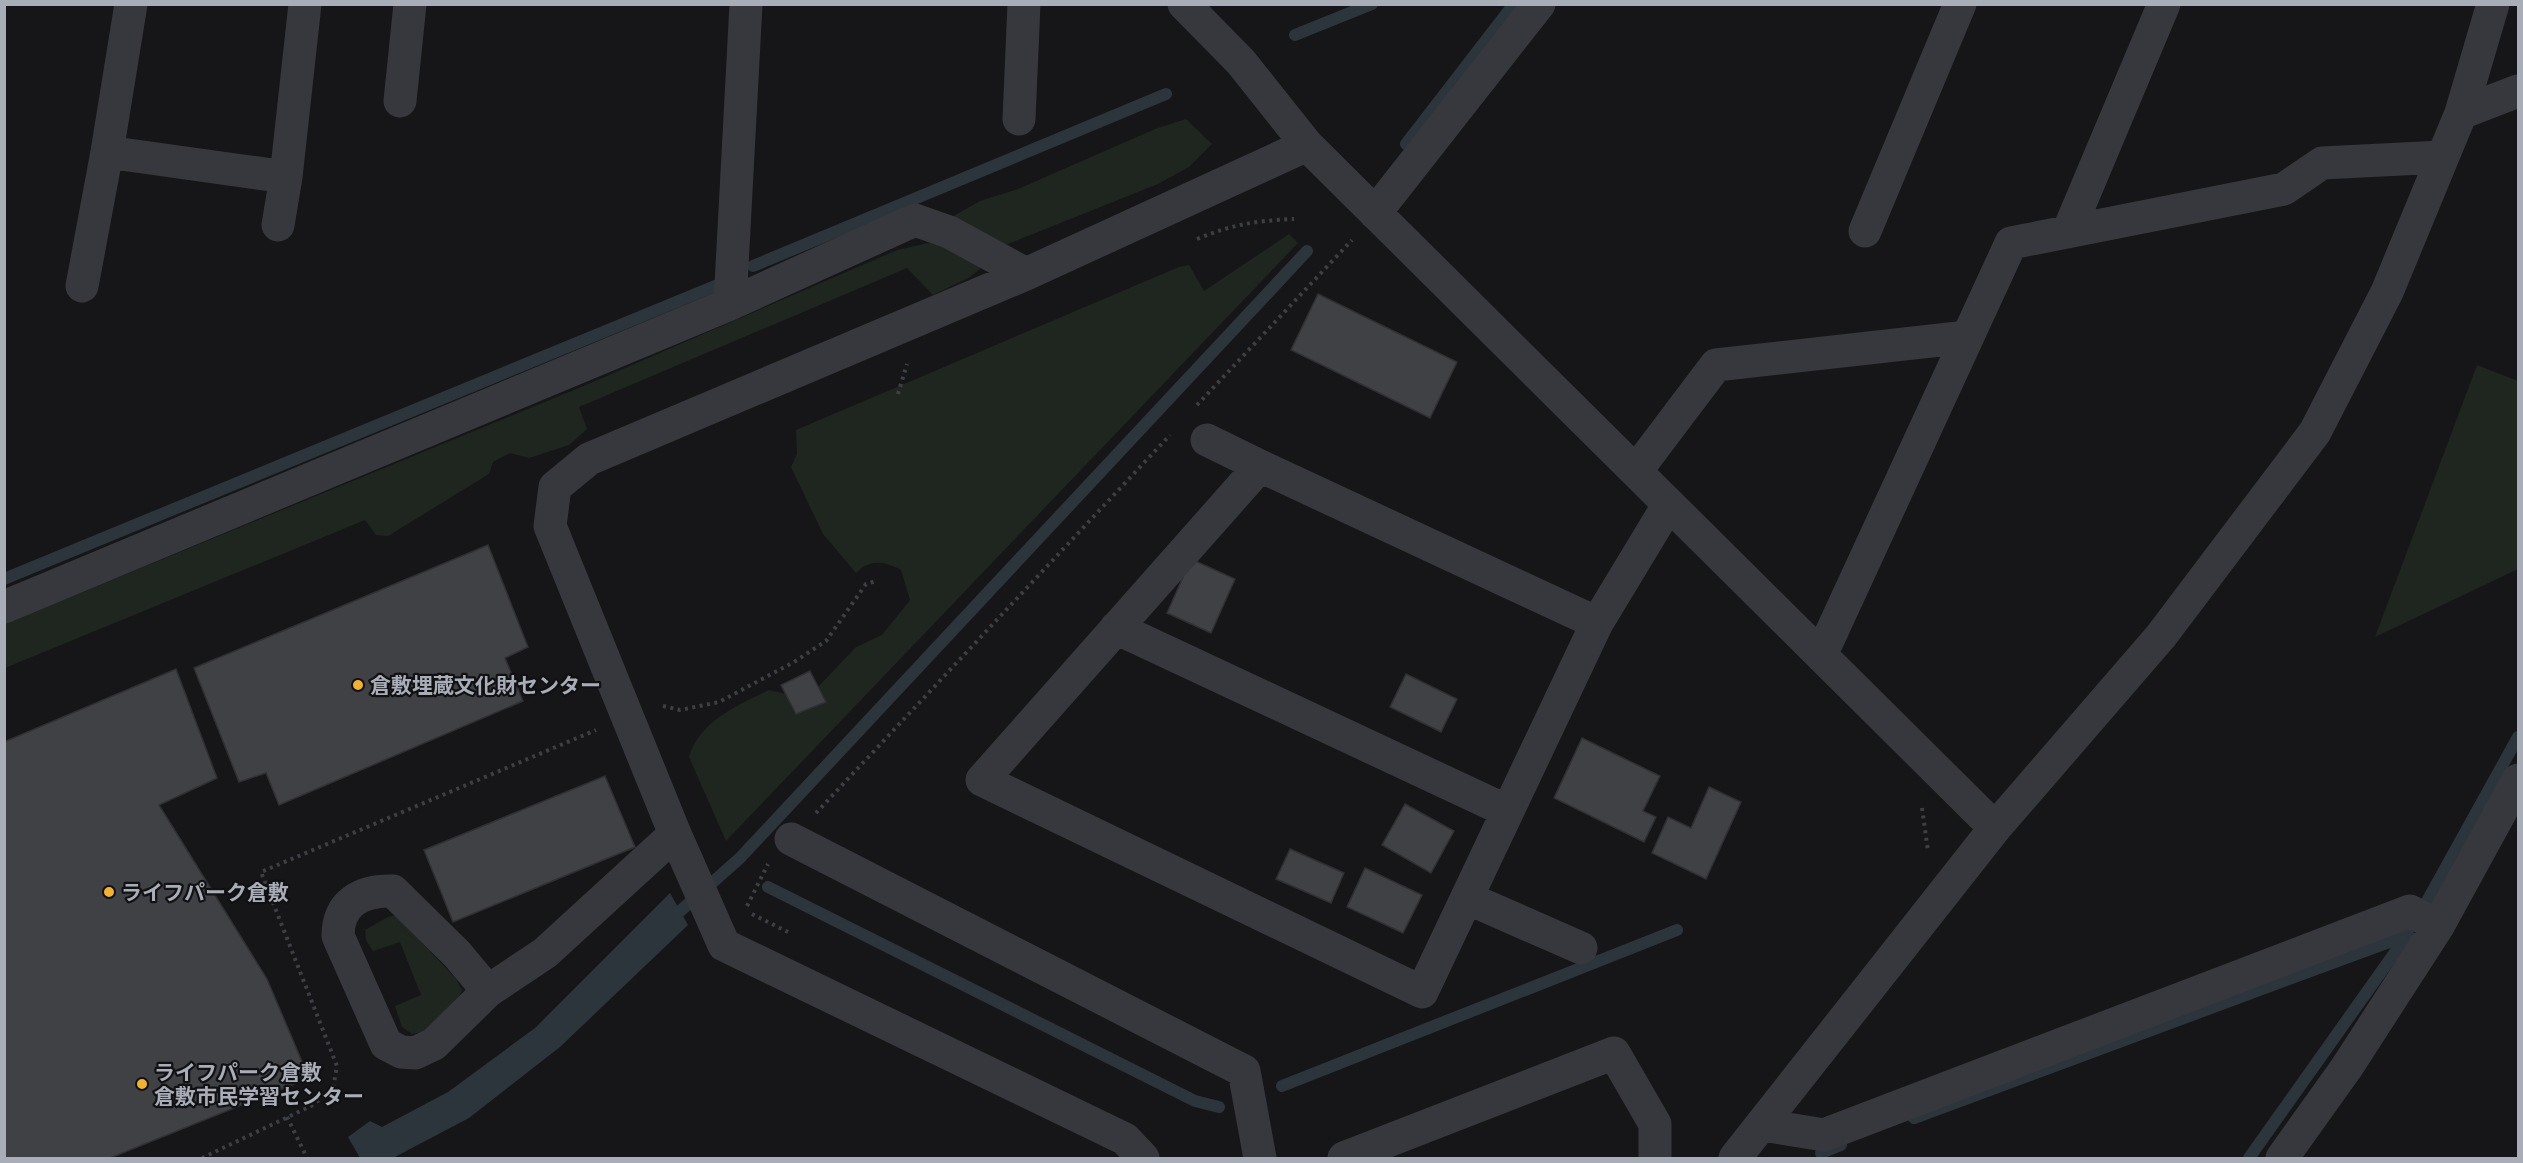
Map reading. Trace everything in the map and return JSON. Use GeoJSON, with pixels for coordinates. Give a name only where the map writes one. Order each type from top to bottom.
{"type":"FeatureCollection","features":[{"type":"Feature","properties":{"kind":"street"},"geometry":{"type":"LineString","coordinates":[[82,286],[131,4]]}},
{"type":"Feature","properties":{"kind":"street"},"geometry":{"type":"LineString","coordinates":[[278,225],[286,177],[305,4]]}},
{"type":"Feature","properties":{"kind":"street"},"geometry":{"type":"LineString","coordinates":[[400,101],[410,4]]}},
{"type":"Feature","properties":{"kind":"street"},"geometry":{"type":"LineString","coordinates":[[730,304],[747,4]]}},
{"type":"Feature","properties":{"kind":"street"},"geometry":{"type":"LineString","coordinates":[[1019,119],[1024,4]]}},
{"type":"Feature","properties":{"kind":"street"},"geometry":{"type":"LineString","coordinates":[[1184,4],[1241,62],[1307,145],[1995,828]]}},
{"type":"Feature","properties":{"kind":"street"},"geometry":{"type":"LineString","coordinates":[[1375,213],[1539,4]]}},
{"type":"Feature","properties":{"kind":"street"},"geometry":{"type":"LineString","coordinates":[[1865,231],[1960,4]]}},
{"type":"Feature","properties":{"kind":"street"},"geometry":{"type":"LineString","coordinates":[[2068,232],[2164,4]]}},
{"type":"Feature","properties":{"kind":"street"},"geometry":{"type":"LineString","coordinates":[[1735,1158],[1995,828],[2161,636],[2315,432],[2387,292],[2460,113],[2493,4]]}},
{"type":"Feature","properties":{"kind":"street"},"geometry":{"type":"LineString","coordinates":[[2460,113],[2518,92]]}},
{"type":"Feature","properties":{"kind":"street"},"geometry":{"type":"LineString","coordinates":[[1143,1158],[1125,1139],[724,945],[675,834],[550,526],[555,487],[589,459],[1026,274],[1307,145]]}},
{"type":"Feature","properties":{"kind":"street"},"geometry":{"type":"LineString","coordinates":[[107,152],[286,177]]}},
{"type":"Feature","properties":{"kind":"street"},"geometry":{"type":"LineString","coordinates":[[1821,655],[2010,243],[2284,189],[2322,163],[2442,157]]}},
{"type":"Feature","properties":{"kind":"street"},"geometry":{"type":"LineString","coordinates":[[4,607],[730,304],[915,220],[949,232],[1026,274]]}},
{"type":"Feature","properties":{"kind":"street"},"geometry":{"type":"LineString","coordinates":[[1636,471],[1716,365],[1967,338]]}},
{"type":"Feature","properties":{"kind":"street"},"geometry":{"type":"LineString","coordinates":[[1199,426],[1260,466],[1597,622]]}},
{"type":"Feature","properties":{"kind":"street"},"geometry":{"type":"LineString","coordinates":[[1260,466],[982,780],[1422,992],[1597,622],[1669,504]]}},
{"type":"Feature","properties":{"kind":"street"},"geometry":{"type":"LineString","coordinates":[[1116,628],[1508,811]]}},
{"type":"Feature","properties":{"kind":"street"},"geometry":{"type":"LineString","coordinates":[[2282,1158],[2347,1067],[2426,919],[2518,780]]}},
{"type":"Feature","properties":{"kind":"street"},"geometry":{"type":"LineString","coordinates":[[488,991],[457,954],[393,891],[379,890],[356,899],[345,907],[338,920],[338,936],[386,1044],[401,1052],[415,1053],[434,1044],[488,991],[545,953],[675,834]]}},
{"type":"Feature","properties":{"kind":"street"},"geometry":{"type":"LineString","coordinates":[[791,839],[1244,1071],[1260,1158]]}},
{"type":"Feature","properties":{"kind":"street"},"geometry":{"type":"LineString","coordinates":[[1467,898],[1581,948]]}},
{"type":"Feature","properties":{"kind":"street"},"geometry":{"type":"LineString","coordinates":[[1763,1125],[1824,1135],[2426,919]]}},
{"type":"Feature","properties":{"kind":"street"},"geometry":{"type":"LineString","coordinates":[[1344,1158],[1614,1053],[1655,1124],[1655,1158]]}},
{"type":"Feature","properties":{"kind":"path"},"geometry":{"type":"LineString","coordinates":[[1196,239],[1229,225],[1261,220],[1294,219]]}},
{"type":"Feature","properties":{"kind":"path"},"geometry":{"type":"LineString","coordinates":[[1199,426],[1353,239],[1361,248]]}},
{"type":"Feature","properties":{"kind":"path"},"geometry":{"type":"LineString","coordinates":[[898,362],[909,357],[898,394]]}},
{"type":"Feature","properties":{"kind":"path"},"geometry":{"type":"LineString","coordinates":[[746,909],[768,864],[1174,431]]}},
{"type":"Feature","properties":{"kind":"path"},"geometry":{"type":"LineString","coordinates":[[654,704],[680,710],[719,702],[794,662],[826,641],[866,585],[876,581]]}},
{"type":"Feature","properties":{"kind":"path"},"geometry":{"type":"LineString","coordinates":[[1914,801],[1923,809],[1929,848],[1926,857]]}},
{"type":"Feature","properties":{"kind":"path"},"geometry":{"type":"LineString","coordinates":[[740,905],[795,936]]}},
{"type":"Feature","properties":{"kind":"path"},"geometry":{"type":"LineString","coordinates":[[287,1118],[307,1158]]}},
{"type":"Feature","properties":{"kind":"shaded area"},"geometry":{"type":"Polygon","coordinates":[[[1186,119],[1212,144],[1189,167],[1158,184],[998,248],[950,218],[980,201],[1018,189],[1155,129],[1186,119]]]}},
{"type":"Feature","properties":{"kind":"shaded area"},"geometry":{"type":"Polygon","coordinates":[[[1289,234],[1298,243],[726,841],[689,757],[701,733],[733,708],[769,690],[786,694],[796,714],[825,702],[818,687],[856,647],[882,635],[910,600],[901,570],[877,563],[867,565],[856,573],[823,534],[791,467],[797,454],[796,430],[1179,267],[1189,265],[1204,291],[1289,234]]]}},
{"type":"Feature","properties":{"kind":"shaded area"},"geometry":{"type":"Polygon","coordinates":[[[942,240],[987,263],[970,277],[933,295],[907,268],[579,407],[587,429],[569,445],[529,458],[510,453],[493,462],[489,474],[388,536],[376,535],[365,520],[5,668],[5,624],[586,385],[897,250],[942,240]]]}},
{"type":"Feature","properties":{"kind":"shaded area"},"geometry":{"type":"Polygon","coordinates":[[[2477,365],[2518,381],[2518,569],[2375,637],[2477,365]]]}},
{"type":"Feature","properties":{"kind":"shaded area"},"geometry":{"type":"Polygon","coordinates":[[[670,893],[688,925],[560,1047],[469,1118],[393,1158],[360,1158],[348,1137],[370,1121],[382,1127],[448,1092],[535,1028],[670,893]]]}},
{"type":"Feature","properties":{"kind":"shaded area"},"geometry":{"type":"Polygon","coordinates":[[[395,915],[456,979],[462,990],[456,1005],[427,1031],[412,1034],[402,1027],[395,1006],[421,995],[400,942],[373,951],[366,940],[365,930],[395,915]]]}},
{"type":"Feature","properties":{"kind":"building"},"geometry":{"type":"Polygon","coordinates":[[[1318,294],[1457,362],[1430,418],[1291,350],[1318,294]]]}},
{"type":"Feature","properties":{"kind":"building","name":"倉敷埋蔵文化財センター"},"geometry":{"type":"Polygon","coordinates":[[[488,545],[528,647],[505,658],[523,701],[279,805],[266,773],[239,782],[194,668],[488,545]]]}},
{"type":"Feature","properties":{"kind":"building"},"geometry":{"type":"Polygon","coordinates":[[[1191,559],[1235,579],[1211,633],[1167,613],[1191,559]]]}},
{"type":"Feature","properties":{"kind":"building","name":"ライフパーク倉敷"},"geometry":{"type":"Polygon","coordinates":[[[176,669],[217,778],[159,805],[267,979],[309,1078],[110,1158],[4,1158],[4,742],[176,669]]]}},
{"type":"Feature","properties":{"kind":"building"},"geometry":{"type":"Polygon","coordinates":[[[810,671],[826,702],[796,714],[781,685],[810,671]]]}},
{"type":"Feature","properties":{"kind":"building"},"geometry":{"type":"Polygon","coordinates":[[[1406,674],[1457,699],[1441,732],[1390,707],[1406,674]]]}},
{"type":"Feature","properties":{"kind":"building"},"geometry":{"type":"Polygon","coordinates":[[[1582,738],[1660,776],[1643,811],[1656,817],[1644,842],[1554,798],[1582,738]]]}},
{"type":"Feature","properties":{"kind":"building"},"geometry":{"type":"Polygon","coordinates":[[[605,776],[635,847],[453,922],[424,850],[605,776]]]}},
{"type":"Feature","properties":{"kind":"building"},"geometry":{"type":"Polygon","coordinates":[[[1709,787],[1741,802],[1706,879],[1652,853],[1668,817],[1691,828],[1709,787]]]}},
{"type":"Feature","properties":{"kind":"building"},"geometry":{"type":"Polygon","coordinates":[[[1405,804],[1454,831],[1431,873],[1382,845],[1405,804]]]}},
{"type":"Feature","properties":{"kind":"building"},"geometry":{"type":"Polygon","coordinates":[[[1290,849],[1344,873],[1331,903],[1276,879],[1290,849]]]}},
{"type":"Feature","properties":{"kind":"building"},"geometry":{"type":"Polygon","coordinates":[[[1365,868],[1422,895],[1403,933],[1347,907],[1365,868]]]}},
{"type":"Feature","properties":{"kind":"waterway"},"geometry":{"type":"LineString","coordinates":[[1295,35],[1372,4]]}},
{"type":"Feature","properties":{"kind":"waterway"},"geometry":{"type":"LineString","coordinates":[[1406,144],[1514,4]]}},
{"type":"Feature","properties":{"kind":"waterway"},"geometry":{"type":"LineString","coordinates":[[753,266],[1166,94]]}},
{"type":"Feature","properties":{"kind":"waterway"},"geometry":{"type":"LineString","coordinates":[[669,921],[740,858],[1307,251]]}},
{"type":"Feature","properties":{"kind":"waterway"},"geometry":{"type":"LineString","coordinates":[[4,579],[720,284]]}},
{"type":"Feature","properties":{"kind":"waterway"},"geometry":{"type":"LineString","coordinates":[[2420,914],[2518,737]]}},
{"type":"Feature","properties":{"kind":"waterway"},"geometry":{"type":"LineString","coordinates":[[768,887],[1195,1101],[1219,1107]]}},
{"type":"Feature","properties":{"kind":"waterway"},"geometry":{"type":"LineString","coordinates":[[1282,1086],[1677,930]]}},
{"type":"Feature","properties":{"kind":"waterway"},"geometry":{"type":"LineString","coordinates":[[2249,1158],[2408,934]]}},
{"type":"Feature","properties":{"kind":"waterway"},"geometry":{"type":"LineString","coordinates":[[1914,1118],[2408,935]]}},
{"type":"Feature","properties":{"kind":"waterway"},"geometry":{"type":"LineString","coordinates":[[1821,1153],[1841,1145]]}},
{"type":"Feature","properties":{"kind":"place","name":"倉敷埋蔵文化財センター"},"geometry":{"type":"Point","coordinates":[358,685]}},
{"type":"Feature","properties":{"kind":"place","name":"ライフパーク倉敷"},"geometry":{"type":"Point","coordinates":[109,892]}},
{"type":"Feature","properties":{"kind":"place","name":"ライフパーク倉敷 倉敷市民学習センター"},"geometry":{"type":"Point","coordinates":[142,1084]}}]}
